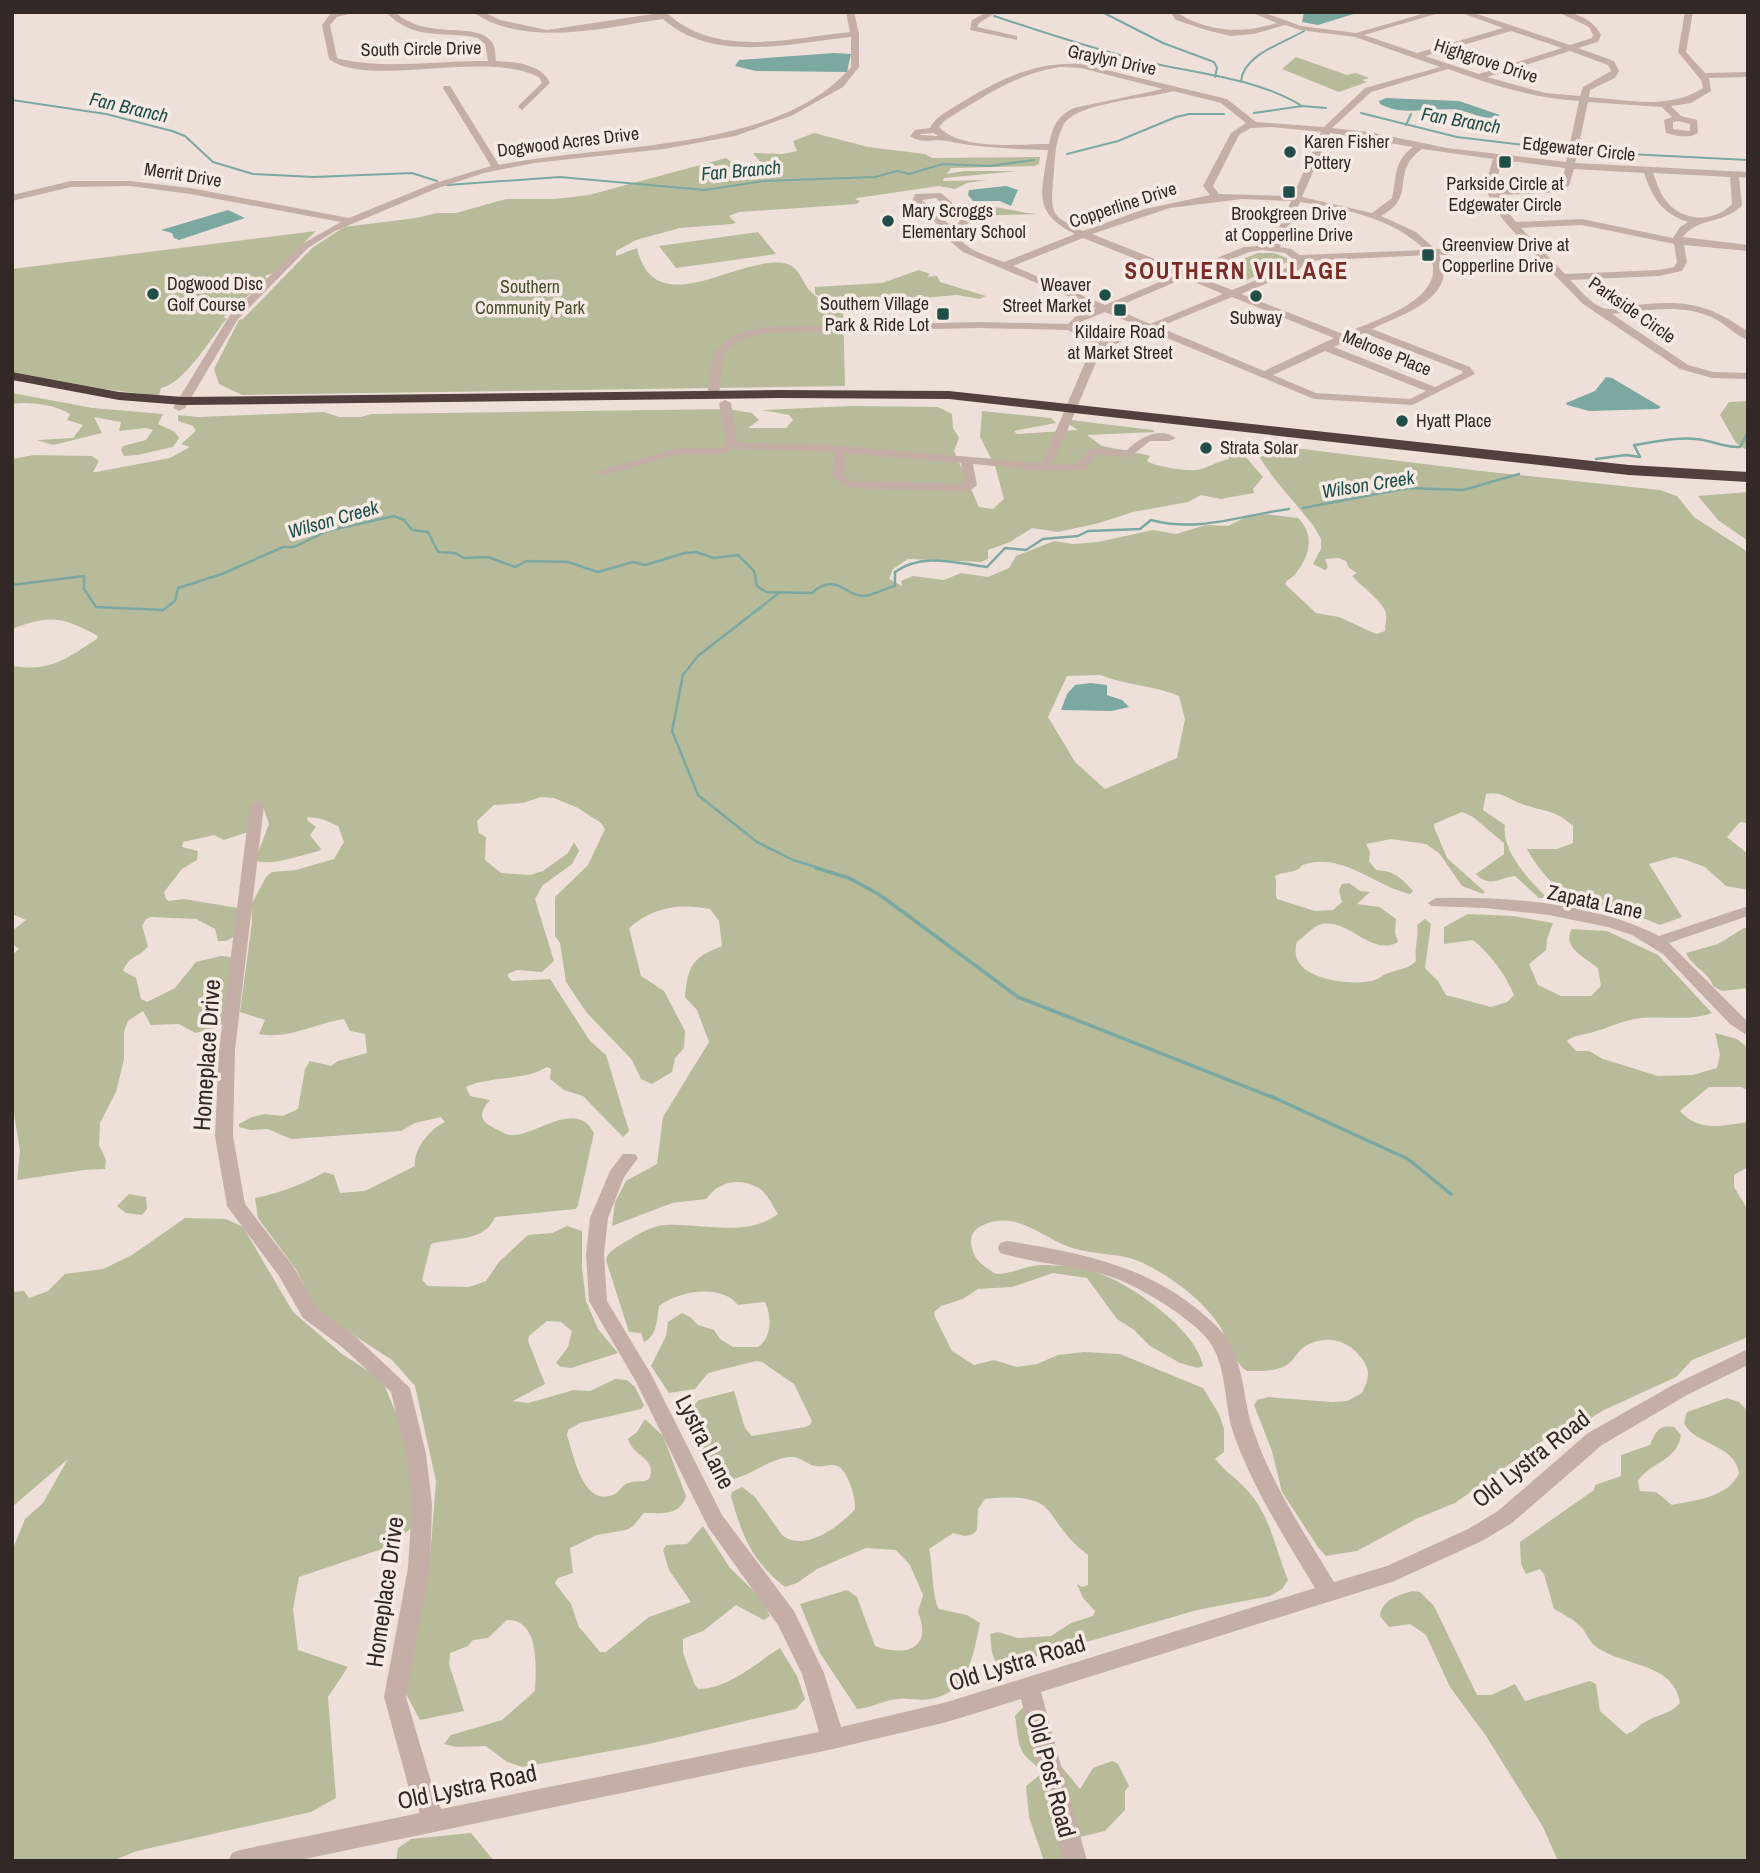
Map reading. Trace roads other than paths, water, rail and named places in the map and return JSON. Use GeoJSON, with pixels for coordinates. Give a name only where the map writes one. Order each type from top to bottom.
{"type":"FeatureCollection","features":[{"type":"Feature","properties":{"kind":"highway"},"geometry":{"type":"LineString","coordinates":[[12,376],[181,405]]}},
{"type":"Feature","properties":{"kind":"highway"},"geometry":{"type":"LineString","coordinates":[[12,385],[120,404],[907,400],[1070,411],[1629,470],[1748,477]]}},
{"type":"Feature","properties":{"kind":"highway"},"geometry":{"type":"LineString","coordinates":[[1070,411],[1632,477],[1711,484],[1748,484]]}},
{"type":"Feature","properties":{"kind":"street","name":"South Circle Drive"},"geometry":{"type":"LineString","coordinates":[[353,12],[334,15],[326,24],[333,59],[344,64],[380,68],[492,64],[490,46],[485,40],[471,35],[418,31],[408,27],[390,12]]}},
{"type":"Feature","properties":{"kind":"street"},"geometry":{"type":"LineString","coordinates":[[477,12],[498,22],[547,32],[663,14],[690,34],[724,42],[747,43],[855,34]]}},
{"type":"Feature","properties":{"kind":"street","name":"Dogwood Acres Drive"},"geometry":{"type":"LineString","coordinates":[[181,405],[234,317],[305,246],[348,221],[435,186],[496,167],[534,160],[648,149],[735,133],[765,124],[824,96],[849,76],[855,67],[855,34],[850,12]]}},
{"type":"Feature","properties":{"kind":"street"},"geometry":{"type":"LineString","coordinates":[[993,12],[975,22],[973,28],[1014,38]]}},
{"type":"Feature","properties":{"kind":"street"},"geometry":{"type":"LineString","coordinates":[[1174,12],[1178,18],[1230,35],[1250,34],[1284,23]]}},
{"type":"Feature","properties":{"kind":"street","name":"Highgrove Drive"},"geometry":{"type":"LineString","coordinates":[[1254,12],[1305,29],[1356,35],[1525,92],[1583,100],[1664,104],[1688,101],[1703,94],[1708,89],[1702,76]]}},
{"type":"Feature","properties":{"kind":"street"},"geometry":{"type":"LineString","coordinates":[[1356,35],[1439,12]]}},
{"type":"Feature","properties":{"kind":"street"},"geometry":{"type":"LineString","coordinates":[[1463,12],[1608,61],[1615,71],[1612,76],[1586,89],[1566,184],[1560,188],[1492,192],[1492,174],[1498,157]]}},
{"type":"Feature","properties":{"kind":"street"},"geometry":{"type":"LineString","coordinates":[[1479,77],[1591,43],[1597,35],[1592,25],[1562,12]]}},
{"type":"Feature","properties":{"kind":"street"},"geometry":{"type":"LineString","coordinates":[[1689,12],[1682,52],[1702,76],[1748,74]]}},
{"type":"Feature","properties":{"kind":"street"},"geometry":{"type":"LineString","coordinates":[[1416,56],[1511,28]]}},
{"type":"Feature","properties":{"kind":"street"},"geometry":{"type":"LineString","coordinates":[[492,64],[526,67],[543,76],[545,83],[522,107]]}},
{"type":"Feature","properties":{"kind":"street","name":"Graylyn Drive"},"geometry":{"type":"LineString","coordinates":[[1054,147],[975,145],[943,138],[926,140],[914,136],[921,131],[935,130],[935,124],[941,119],[1037,66],[1080,66],[1228,103],[1253,124]]}},
{"type":"Feature","properties":{"kind":"street"},"geometry":{"type":"LineString","coordinates":[[1275,248],[1326,130],[1364,93],[1447,67]]}},
{"type":"Feature","properties":{"kind":"street"},"geometry":{"type":"LineString","coordinates":[[447,88],[496,167]]}},
{"type":"Feature","properties":{"kind":"street"},"geometry":{"type":"LineString","coordinates":[[1171,89],[1071,113],[1059,123],[1046,204],[1048,211],[1060,222],[1086,235],[1343,338]]}},
{"type":"Feature","properties":{"kind":"street"},"geometry":{"type":"LineString","coordinates":[[1664,104],[1678,118]]}},
{"type":"Feature","properties":{"kind":"street"},"geometry":{"type":"LineString","coordinates":[[1217,198],[1209,190],[1209,184],[1237,130],[1253,124]]}},
{"type":"Feature","properties":{"kind":"street","name":"Edgewater Circle"},"geometry":{"type":"LineString","coordinates":[[1253,124],[1369,135],[1420,146],[1571,166],[1748,175]]}},
{"type":"Feature","properties":{"kind":"street"},"geometry":{"type":"LineString","coordinates":[[935,130],[943,138]]}},
{"type":"Feature","properties":{"kind":"street"},"geometry":{"type":"LineString","coordinates":[[1373,216],[1396,201],[1403,162],[1420,146]]}},
{"type":"Feature","properties":{"kind":"street"},"geometry":{"type":"LineString","coordinates":[[1648,172],[1661,204],[1673,213],[1697,222]]}},
{"type":"Feature","properties":{"kind":"street"},"geometry":{"type":"LineString","coordinates":[[1733,210],[1738,201],[1734,173]]}},
{"type":"Feature","properties":{"kind":"street","name":"Merrit Drive"},"geometry":{"type":"LineString","coordinates":[[12,198],[58,185],[126,183],[169,187],[348,221]]}},
{"type":"Feature","properties":{"kind":"street","name":"Parkside Circle"},"geometry":{"type":"LineString","coordinates":[[1492,192],[1500,209],[1534,248],[1600,312],[1684,367],[1712,375],[1748,376]]}},
{"type":"Feature","properties":{"kind":"street"},"geometry":{"type":"LineString","coordinates":[[952,232],[965,222],[961,215],[938,195],[918,196],[917,201],[952,232],[954,240],[962,247],[1307,393],[1323,397],[1408,402],[1468,376],[1469,372],[1364,329]]}},
{"type":"Feature","properties":{"kind":"street","name":"Copperline Drive"},"geometry":{"type":"LineString","coordinates":[[1004,266],[1168,205],[1217,198],[1296,199],[1338,206],[1373,216],[1408,232],[1433,253]]}},
{"type":"Feature","properties":{"kind":"street"},"geometry":{"type":"LineString","coordinates":[[1561,277],[1671,271],[1682,266],[1678,241],[1684,228],[1733,210],[1748,213]]}},
{"type":"Feature","properties":{"kind":"street"},"geometry":{"type":"LineString","coordinates":[[1514,225],[1586,222],[1678,241],[1748,248]]}},
{"type":"Feature","properties":{"kind":"street"},"geometry":{"type":"LineString","coordinates":[[732,443],[719,399],[719,352],[736,338],[763,330],[953,326],[1072,327],[1079,319],[1247,249],[1275,248],[1300,258],[1534,248]]}},
{"type":"Feature","properties":{"kind":"street"},"geometry":{"type":"LineString","coordinates":[[1264,375],[1406,310],[1429,295],[1436,287],[1440,272],[1433,253]]}},
{"type":"Feature","properties":{"kind":"street"},"geometry":{"type":"LineString","coordinates":[[1046,467],[1095,351],[1109,341],[1152,328],[1295,268],[1299,265],[1300,258]]}},
{"type":"Feature","properties":{"kind":"street"},"geometry":{"type":"LineString","coordinates":[[1600,312],[1694,308],[1717,316],[1748,337]]}},
{"type":"Feature","properties":{"kind":"street"},"geometry":{"type":"LineString","coordinates":[[1072,327],[1095,351]]}},
{"type":"Feature","properties":{"kind":"street"},"geometry":{"type":"LineString","coordinates":[[1086,339],[1109,341]]}},
{"type":"Feature","properties":{"kind":"street","name":"Melrose Place"},"geometry":{"type":"LineString","coordinates":[[1325,347],[1435,391]]}},
{"type":"Feature","properties":{"kind":"street"},"geometry":{"type":"LineString","coordinates":[[732,443],[741,446],[841,449],[1081,468],[1093,451],[1130,454],[1147,438],[1170,438]]}},
{"type":"Feature","properties":{"kind":"street"},"geometry":{"type":"LineString","coordinates":[[603,472],[680,451],[724,451],[732,443]]}},
{"type":"Feature","properties":{"kind":"street"},"geometry":{"type":"LineString","coordinates":[[841,449],[838,476],[850,484],[968,488],[971,485],[966,460]]}},
{"type":"Feature","properties":{"kind":"street","name":"Homeplace Drive"},"geometry":{"type":"LineString","coordinates":[[257,805],[227,1050],[226,1147],[236,1206],[286,1271],[310,1313],[349,1342],[400,1388],[416,1454],[422,1504],[419,1568],[395,1697],[420,1785],[434,1821]]}},
{"type":"Feature","properties":{"kind":"street","name":"Zapata Lane"},"geometry":{"type":"LineString","coordinates":[[1436,903],[1458,901],[1556,912],[1628,927],[1658,942],[1748,1031]]}},
{"type":"Feature","properties":{"kind":"street"},"geometry":{"type":"LineString","coordinates":[[1658,942],[1748,911]]}},
{"type":"Feature","properties":{"kind":"street","name":"Lystra Lane"},"geometry":{"type":"LineString","coordinates":[[629,1158],[616,1175],[599,1218],[595,1254],[598,1301],[644,1379],[715,1521],[786,1618],[813,1673],[833,1739]]}},
{"type":"Feature","properties":{"kind":"street"},"geometry":{"type":"LineString","coordinates":[[1007,1248],[1083,1260],[1129,1275],[1171,1297],[1216,1337],[1232,1373],[1234,1399],[1243,1431],[1266,1482],[1329,1593]]}},
{"type":"Feature","properties":{"kind":"street","name":"Old Lystra Road"},"geometry":{"type":"LineString","coordinates":[[240,1861],[947,1713],[1392,1573],[1475,1535],[1505,1517],[1595,1439],[1679,1390],[1748,1356]]}},
{"type":"Feature","properties":{"kind":"street","name":"Old Post Road"},"geometry":{"type":"LineString","coordinates":[[1029,1688],[1048,1769],[1075,1861]]}},
{"type":"Feature","properties":{"kind":"water"},"geometry":{"type":"Polygon","coordinates":[[[1304,12],[1360,12],[1318,25],[1302,22],[1304,12]]]}},
{"type":"Feature","properties":{"kind":"water"},"geometry":{"type":"Polygon","coordinates":[[[851,54],[847,72],[756,71],[735,66],[739,60],[851,54]]]}},
{"type":"Feature","properties":{"kind":"water"},"geometry":{"type":"Polygon","coordinates":[[[1386,98],[1459,101],[1500,115],[1487,118],[1453,110],[1400,110],[1380,104],[1379,101],[1386,98]]]}},
{"type":"Feature","properties":{"kind":"water"},"geometry":{"type":"Polygon","coordinates":[[[1006,186],[1018,190],[1011,206],[1000,201],[973,201],[968,195],[969,190],[1006,186]]]}},
{"type":"Feature","properties":{"kind":"water"},"geometry":{"type":"Polygon","coordinates":[[[228,210],[245,218],[179,240],[174,238],[172,233],[161,230],[228,210]]]}},
{"type":"Feature","properties":{"kind":"water"},"geometry":{"type":"Polygon","coordinates":[[[1606,377],[1661,407],[1589,411],[1567,405],[1566,403],[1595,391],[1606,377]]]}},
{"type":"Feature","properties":{"kind":"water"},"geometry":{"type":"Polygon","coordinates":[[[1075,685],[1107,685],[1107,695],[1122,700],[1129,707],[1112,711],[1061,710],[1067,694],[1075,685]]]}},
{"type":"Feature","properties":{"kind":"waterway"},"geometry":{"type":"LineString","coordinates":[[1102,12],[1163,43],[1214,62],[1217,68],[1215,76]]}},
{"type":"Feature","properties":{"kind":"waterway"},"geometry":{"type":"LineString","coordinates":[[994,16],[1124,56],[1215,76]]}},
{"type":"Feature","properties":{"kind":"waterway"},"geometry":{"type":"LineString","coordinates":[[1241,81],[1249,63],[1257,56],[1304,31]]}},
{"type":"Feature","properties":{"kind":"waterway"},"geometry":{"type":"LineString","coordinates":[[1215,76],[1245,82],[1284,96],[1302,106]]}},
{"type":"Feature","properties":{"kind":"waterway","name":"Fan Branch"},"geometry":{"type":"LineString","coordinates":[[12,100],[106,114],[172,131],[185,136],[213,162],[253,174],[314,177],[412,173],[437,181]]}},
{"type":"Feature","properties":{"kind":"waterway","name":"Fan Branch"},"geometry":{"type":"LineString","coordinates":[[1254,113],[1302,106]]}},
{"type":"Feature","properties":{"kind":"waterway","name":"Fan Branch"},"geometry":{"type":"LineString","coordinates":[[1302,106],[1326,108]]}},
{"type":"Feature","properties":{"kind":"waterway","name":"Fan Branch"},"geometry":{"type":"LineString","coordinates":[[1361,113],[1406,124]]}},
{"type":"Feature","properties":{"kind":"waterway","name":"Fan Branch"},"geometry":{"type":"LineString","coordinates":[[1067,154],[1118,141],[1176,117],[1189,114],[1224,114]]}},
{"type":"Feature","properties":{"kind":"waterway"},"geometry":{"type":"LineString","coordinates":[[1406,124],[1411,114]]}},
{"type":"Feature","properties":{"kind":"waterway","name":"Fan Branch"},"geometry":{"type":"LineString","coordinates":[[1406,124],[1457,137],[1558,149]]}},
{"type":"Feature","properties":{"kind":"waterway","name":"Fan Branch"},"geometry":{"type":"LineString","coordinates":[[1589,152],[1748,160]]}},
{"type":"Feature","properties":{"kind":"waterway","name":"Fan Branch"},"geometry":{"type":"LineString","coordinates":[[447,185],[560,177],[705,190],[764,181],[875,177],[897,171],[909,174],[943,164],[989,166],[1034,160]]}},
{"type":"Feature","properties":{"kind":"waterway","name":"Wilson Creek"},"geometry":{"type":"LineString","coordinates":[[1596,459],[1626,455],[1640,457],[1634,445],[1673,439],[1696,439],[1740,447],[1748,432]]}},
{"type":"Feature","properties":{"kind":"waterway","name":"Wilson Creek"},"geometry":{"type":"LineString","coordinates":[[1303,508],[1408,488],[1463,490],[1519,474]]}},
{"type":"Feature","properties":{"kind":"waterway","name":"Wilson Creek"},"geometry":{"type":"LineString","coordinates":[[12,585],[84,576],[84,589],[96,607],[163,610],[175,601],[178,588],[222,574],[283,547],[294,547],[327,531],[394,516],[404,520],[412,530],[428,532],[438,552],[455,553],[464,558],[488,557],[515,567],[527,561],[568,562],[598,572],[633,562],[645,565],[685,553],[696,552],[714,558],[738,555],[754,571],[757,586],[766,592],[812,593],[829,584],[862,596],[895,586],[895,572],[917,562],[940,560],[987,567],[1005,548],[1026,550],[1043,539],[1078,536],[1088,531],[1140,529],[1151,520],[1168,524],[1203,524],[1289,509]]}},
{"type":"Feature","properties":{"kind":"waterway"},"geometry":{"type":"LineString","coordinates":[[779,593],[698,656],[683,675],[672,731],[698,795],[757,842],[793,860],[822,869]]}},
{"type":"Feature","properties":{"kind":"waterway"},"geometry":{"type":"LineString","coordinates":[[816,868],[849,878],[880,895],[1018,997],[1277,1099],[1408,1159],[1451,1194]]}},
{"type":"Feature","properties":{"kind":"place","name":"Karen Fisher Pottery"},"geometry":{"type":"Point","coordinates":[1290,152]}},
{"type":"Feature","properties":{"kind":"place","name":"Parkside Circle at Edgewater Circle"},"geometry":{"type":"Point","coordinates":[1505,162]}},
{"type":"Feature","properties":{"kind":"place","name":"Brookgreen Drive at Copperline Drive"},"geometry":{"type":"Point","coordinates":[1289,192]}},
{"type":"Feature","properties":{"kind":"place","name":"Mary Scroggs Elementary School"},"geometry":{"type":"Point","coordinates":[888,221]}},
{"type":"Feature","properties":{"kind":"place","name":"Greenview Drive at Copperline Drive"},"geometry":{"type":"Point","coordinates":[1428,255]}},
{"type":"Feature","properties":{"kind":"place","name":"Dogwood Disc Golf Course"},"geometry":{"type":"Point","coordinates":[153,294]}},
{"type":"Feature","properties":{"kind":"place","name":"Weaver Street Market"},"geometry":{"type":"Point","coordinates":[1105,295]}},
{"type":"Feature","properties":{"kind":"place","name":"Subway"},"geometry":{"type":"Point","coordinates":[1256,296]}},
{"type":"Feature","properties":{"kind":"place","name":"Kildaire Road at Market Street"},"geometry":{"type":"Point","coordinates":[1120,310]}},
{"type":"Feature","properties":{"kind":"place","name":"Southern Village Park & Ride Lot"},"geometry":{"type":"Point","coordinates":[943,314]}},
{"type":"Feature","properties":{"kind":"place","name":"Hyatt Place"},"geometry":{"type":"Point","coordinates":[1402,421]}},
{"type":"Feature","properties":{"kind":"place","name":"Strata Solar"},"geometry":{"type":"Point","coordinates":[1206,448]}},
{"type":"Feature","properties":{"kind":"district","name":"SOUTHERN VILLAGE"},"geometry":{"type":"Point","coordinates":[1237,271]}},
{"type":"Feature","properties":{"kind":"park label","name":"Southern Community Park"},"geometry":{"type":"Point","coordinates":[530,297]}}]}
